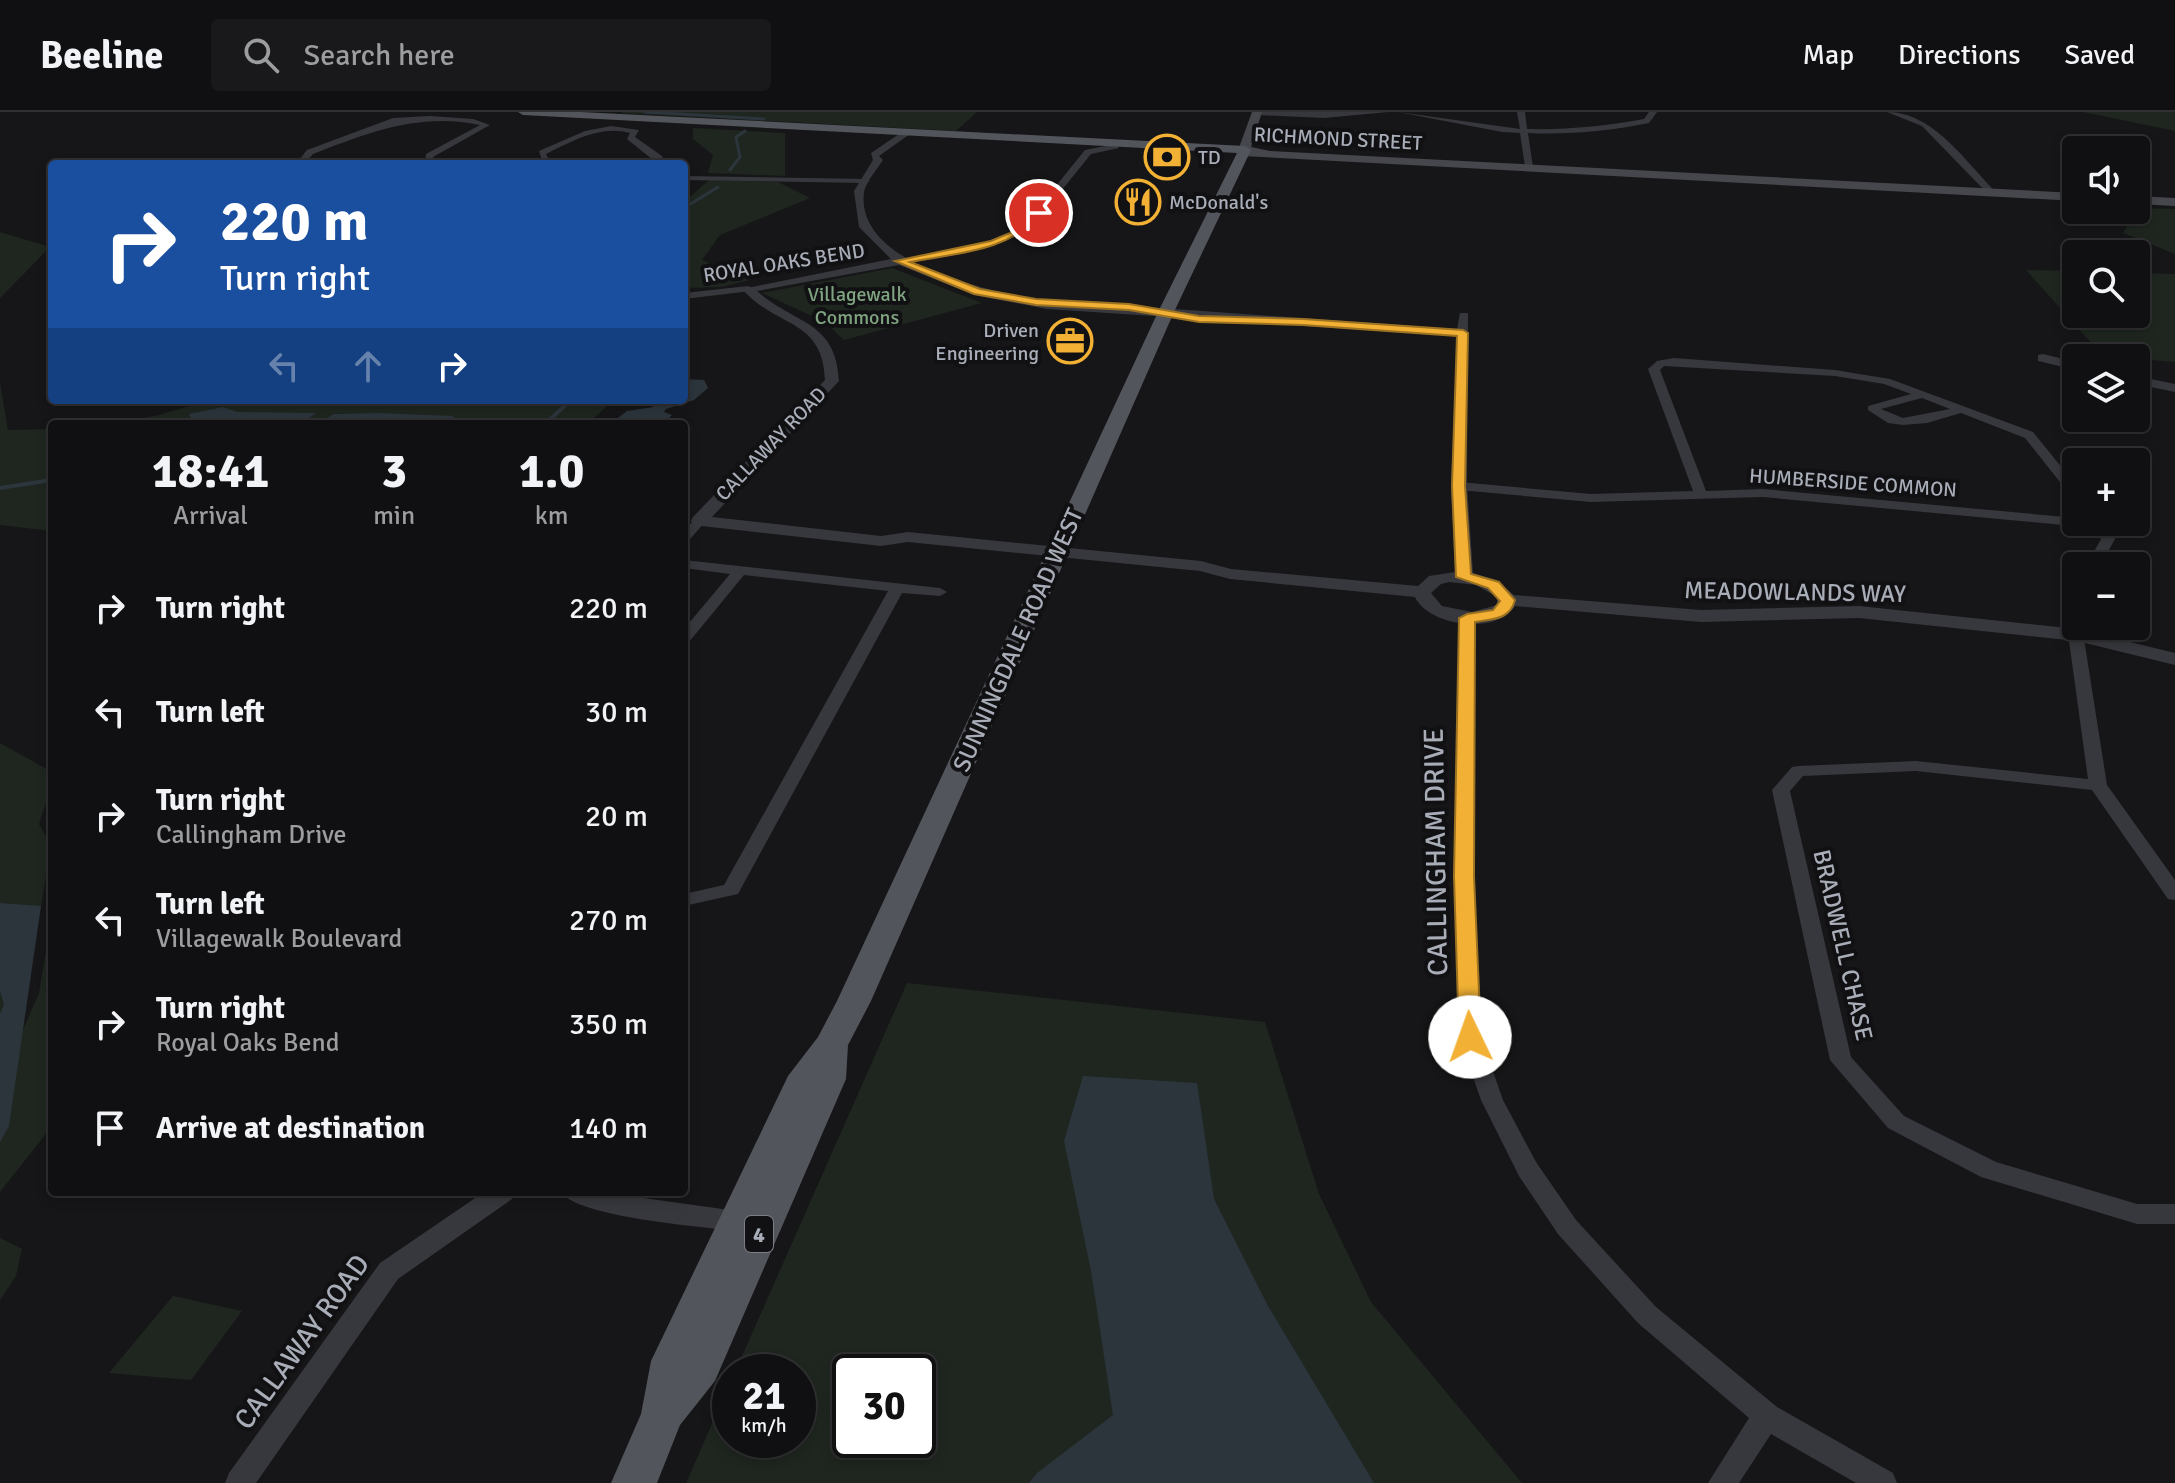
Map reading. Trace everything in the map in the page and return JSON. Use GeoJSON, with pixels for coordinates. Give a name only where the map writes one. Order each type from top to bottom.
{"type":"FeatureCollection","features":[{"type":"Feature","properties":{"kind":"main road","name":"RICHMOND STREET"},"geometry":{"type":"LineString","coordinates":[[523,112],[1240,152]]}},
{"type":"Feature","properties":{"kind":"main road"},"geometry":{"type":"LineString","coordinates":[[1240,152],[1256,116]]}},
{"type":"Feature","properties":{"kind":"main road","name":"RICHMOND STREET"},"geometry":{"type":"LineString","coordinates":[[905,134],[2062,196]]}},
{"type":"Feature","properties":{"kind":"main road","name":"SUNNINGDALE ROAD WEST"},"geometry":{"type":"LineString","coordinates":[[634,1483],[663,1414],[672,1361],[805,1076],[831,1045],[861,987],[1240,152]]}},
{"type":"Feature","properties":{"kind":"main road"},"geometry":{"type":"LineString","coordinates":[[2150,201],[2175,202]]}},
{"type":"Feature","properties":{"kind":"main road","name":"SUNNINGDALE ROAD WEST"},"geometry":{"type":"LineString","coordinates":[[663,1414],[700,1367],[829,1079],[831,1045]]}},
{"type":"Feature","properties":{"kind":"street"},"geometry":{"type":"LineString","coordinates":[[1256,116],[1384,112]]}},
{"type":"Feature","properties":{"kind":"street"},"geometry":{"type":"LineString","coordinates":[[1402,112],[1526,132],[1624,125],[1646,121],[1653,112]]}},
{"type":"Feature","properties":{"kind":"street"},"geometry":{"type":"LineString","coordinates":[[1521,112],[1529,167]]}},
{"type":"Feature","properties":{"kind":"street"},"geometry":{"type":"LineString","coordinates":[[1891,112],[1925,124],[1992,193]]}},
{"type":"Feature","properties":{"kind":"street"},"geometry":{"type":"LineString","coordinates":[[303,160],[310,152],[396,120],[430,118],[486,125],[429,156],[429,160]]}},
{"type":"Feature","properties":{"kind":"street"},"geometry":{"type":"LineString","coordinates":[[545,160],[542,153],[586,131],[603,128],[636,132],[630,137],[660,160]]}},
{"type":"Feature","properties":{"kind":"street"},"geometry":{"type":"LineString","coordinates":[[905,134],[888,156],[878,160],[859,191],[864,227],[900,261],[978,292],[1059,308],[1126,313],[1144,310],[1199,319],[1303,322],[1463,333]]}},
{"type":"Feature","properties":{"kind":"street"},"geometry":{"type":"LineString","coordinates":[[1064,143],[1088,152],[1116,146]]}},
{"type":"Feature","properties":{"kind":"street","name":"ROYAL OAKS BEND"},"geometry":{"type":"LineString","coordinates":[[688,296],[748,289],[976,249],[1020,232],[1029,225],[1088,152]]}},
{"type":"Feature","properties":{"kind":"street"},"geometry":{"type":"LineString","coordinates":[[688,178],[866,181]]}},
{"type":"Feature","properties":{"kind":"street","name":"CALLAWAY ROAD"},"geometry":{"type":"LineString","coordinates":[[688,533],[832,381],[833,363],[823,339],[808,327],[761,304],[748,289]]}},
{"type":"Feature","properties":{"kind":"street"},"geometry":{"type":"LineString","coordinates":[[1464,316],[1459,486],[1464,577]]}},
{"type":"Feature","properties":{"kind":"street"},"geometry":{"type":"LineString","coordinates":[[2043,358],[2062,363]]}},
{"type":"Feature","properties":{"kind":"street"},"geometry":{"type":"LineString","coordinates":[[1701,495],[1654,369],[1661,363],[1674,361],[1835,373],[1886,381],[2029,435],[2062,476]]}},
{"type":"Feature","properties":{"kind":"street"},"geometry":{"type":"LineString","coordinates":[[2150,383],[2175,388]]}},
{"type":"Feature","properties":{"kind":"street"},"geometry":{"type":"LineString","coordinates":[[1921,395],[1872,408],[1882,418],[1915,423],[1963,409]]}},
{"type":"Feature","properties":{"kind":"street","name":"HUMBERSIDE COMMON"},"geometry":{"type":"LineString","coordinates":[[1459,486],[1591,498],[1763,493],[2062,520]]}},
{"type":"Feature","properties":{"kind":"street"},"geometry":{"type":"LineString","coordinates":[[699,521],[881,541],[899,549],[1055,559],[1197,578],[1230,574],[1422,592],[1435,580],[1464,577],[1493,585],[1508,600],[1505,608],[1497,614],[1467,618],[1440,612],[1424,599],[1422,592]]}},
{"type":"Feature","properties":{"kind":"street"},"geometry":{"type":"LineString","coordinates":[[688,564],[940,592]]}},
{"type":"Feature","properties":{"kind":"street"},"geometry":{"type":"LineString","coordinates":[[688,634],[741,570]]}},
{"type":"Feature","properties":{"kind":"street"},"geometry":{"type":"LineString","coordinates":[[688,899],[731,890],[897,588]]}},
{"type":"Feature","properties":{"kind":"street","name":"MEADOWLANDS WAY"},"geometry":{"type":"LineString","coordinates":[[1508,600],[1701,616],[1859,612],[2062,633]]}},
{"type":"Feature","properties":{"kind":"street","name":"CALLINGHAM DRIVE"},"geometry":{"type":"LineString","coordinates":[[1467,618],[1464,876],[1470,1037],[1492,1100],[1527,1169],[1567,1227],[1647,1315],[1767,1416],[1883,1483]]}},
{"type":"Feature","properties":{"kind":"street"},"geometry":{"type":"LineString","coordinates":[[2078,640],[2098,785],[2175,894]]}},
{"type":"Feature","properties":{"kind":"street","name":"MEADOWLANDS WAY"},"geometry":{"type":"LineString","coordinates":[[2097,640],[2175,659]]}},
{"type":"Feature","properties":{"kind":"street","name":"BRADWELL CHASE"},"geometry":{"type":"LineString","coordinates":[[2098,785],[1916,766],[1798,771],[1781,790],[1841,1060],[1896,1122],[1989,1170],[2137,1214],[2175,1214]]}},
{"type":"Feature","properties":{"kind":"street","name":"CALLAWAY ROAD"},"geometry":{"type":"LineString","coordinates":[[239,1483],[389,1271],[497,1196]]}},
{"type":"Feature","properties":{"kind":"street"},"geometry":{"type":"LineString","coordinates":[[582,1196],[593,1201],[737,1221]]}},
{"type":"Feature","properties":{"kind":"street"},"geometry":{"type":"LineString","coordinates":[[1722,1483],[1767,1416]]}},
{"type":"Feature","properties":{"kind":"green space"},"geometry":{"type":"Polygon","coordinates":[[[977,112],[956,131],[620,113],[977,112]]]}},
{"type":"Feature","properties":{"kind":"green space"},"geometry":{"type":"Polygon","coordinates":[[[2083,112],[2175,112],[2175,131],[2083,112]]]}},
{"type":"Feature","properties":{"kind":"green space"},"geometry":{"type":"Polygon","coordinates":[[[693,128],[785,133],[785,176],[708,173],[713,155],[693,139],[693,128]]]}},
{"type":"Feature","properties":{"kind":"green space"},"geometry":{"type":"Polygon","coordinates":[[[709,180],[778,182],[810,198],[720,235],[702,260],[750,280],[721,287],[688,288],[688,196],[709,180]]]}},
{"type":"Feature","properties":{"kind":"green space"},"geometry":{"type":"Polygon","coordinates":[[[2150,208],[2175,209],[2175,254],[2150,244],[2150,240],[2140,240],[2123,233],[2129,224],[2150,224],[2150,208]]]}},
{"type":"Feature","properties":{"kind":"green space"},"geometry":{"type":"Polygon","coordinates":[[[0,232],[48,246],[48,249],[0,298],[0,232]]]}},
{"type":"Feature","properties":{"kind":"green space","name":"Villagewalk Commons"},"geometry":{"type":"Polygon","coordinates":[[[892,268],[982,303],[844,340],[825,322],[762,293],[892,268]]]}},
{"type":"Feature","properties":{"kind":"green space"},"geometry":{"type":"Polygon","coordinates":[[[2026,270],[2062,271],[2062,310],[2026,270]]]}},
{"type":"Feature","properties":{"kind":"green space"},"geometry":{"type":"Polygon","coordinates":[[[2150,273],[2175,274],[2175,362],[2150,360],[2150,344],[2092,344],[2078,328],[2150,328],[2150,273]]]}},
{"type":"Feature","properties":{"kind":"green space"},"geometry":{"type":"Polygon","coordinates":[[[0,383],[8,430],[48,429],[48,531],[0,525],[0,383]]]}},
{"type":"Feature","properties":{"kind":"green space"},"geometry":{"type":"Polygon","coordinates":[[[197,404],[607,404],[592,420],[130,420],[197,404]]]}},
{"type":"Feature","properties":{"kind":"green space"},"geometry":{"type":"Polygon","coordinates":[[[0,743],[48,770],[48,803],[39,824],[48,840],[48,863],[25,1005],[0,1057],[0,743]]]}},
{"type":"Feature","properties":{"kind":"green space"},"geometry":{"type":"Polygon","coordinates":[[[48,940],[48,1131],[0,1192],[0,1083],[39,993],[48,940]]]}},
{"type":"Feature","properties":{"kind":"green space"},"geometry":{"type":"Polygon","coordinates":[[[907,983],[1265,1022],[1319,1194],[1371,1302],[1522,1483],[686,1483],[712,1424],[712,1458],[816,1458],[816,1354],[743,1354],[907,983]]]}},
{"type":"Feature","properties":{"kind":"green space"},"geometry":{"type":"Polygon","coordinates":[[[0,1238],[22,1249],[16,1276],[0,1300],[0,1238]]]}},
{"type":"Feature","properties":{"kind":"green space"},"geometry":{"type":"Polygon","coordinates":[[[173,1296],[242,1311],[191,1380],[109,1373],[173,1296]]]}},
{"type":"Feature","properties":{"kind":"shaded area"},"geometry":{"type":"Polygon","coordinates":[[[688,379],[704,380],[708,388],[688,402],[688,379]]]}},
{"type":"Feature","properties":{"kind":"shaded area"},"geometry":{"type":"Polygon","coordinates":[[[647,404],[682,404],[666,409],[664,412],[672,415],[667,420],[615,420],[627,411],[654,407],[647,404]]]}},
{"type":"Feature","properties":{"kind":"shaded area"},"geometry":{"type":"Polygon","coordinates":[[[223,407],[237,412],[316,413],[306,420],[192,420],[189,414],[223,407]]]}},
{"type":"Feature","properties":{"kind":"shaded area"},"geometry":{"type":"Polygon","coordinates":[[[334,414],[452,416],[459,420],[324,420],[334,414]]]}},
{"type":"Feature","properties":{"kind":"shaded area"},"geometry":{"type":"Polygon","coordinates":[[[0,903],[41,906],[9,1126],[0,1142],[0,1014],[4,1004],[0,991],[0,903]]]}},
{"type":"Feature","properties":{"kind":"shaded area"},"geometry":{"type":"Polygon","coordinates":[[[1083,1076],[1197,1083],[1214,1199],[1268,1306],[1374,1483],[1029,1483],[1037,1473],[1113,1415],[1091,1271],[1064,1141],[1083,1076]]]}},
{"type":"Feature","properties":{"kind":"waterway"},"geometry":{"type":"LineString","coordinates":[[645,112],[764,119]]}},
{"type":"Feature","properties":{"kind":"waterway"},"geometry":{"type":"LineString","coordinates":[[730,170],[740,157],[736,137],[745,131]]}},
{"type":"Feature","properties":{"kind":"waterway"},"geometry":{"type":"LineString","coordinates":[[688,206],[718,187]]}},
{"type":"Feature","properties":{"kind":"waterway"},"geometry":{"type":"LineString","coordinates":[[549,420],[567,404]]}},
{"type":"Feature","properties":{"kind":"waterway"},"geometry":{"type":"LineString","coordinates":[[0,488],[48,481]]}},
{"type":"Feature","properties":{"kind":"place","name":"TD"},"geometry":{"type":"Point","coordinates":[1167,157]}},
{"type":"Feature","properties":{"kind":"place","name":"McDonald's"},"geometry":{"type":"Point","coordinates":[1138,202]}},
{"type":"Feature","properties":{"kind":"place","name":"Driven Engineering"},"geometry":{"type":"Point","coordinates":[1070,341]}},
{"type":"Feature","properties":{"kind":"route"},"geometry":{"type":"LineString","coordinates":[[1039,213],[1020,232],[994,243],[976,249],[900,261],[978,292],[1036,302],[1129,307],[1199,319],[1303,322],[1463,333],[1459,486],[1464,577],[1493,585],[1508,600],[1505,608],[1497,614],[1467,618],[1464,876],[1470,1037]]}}]}
